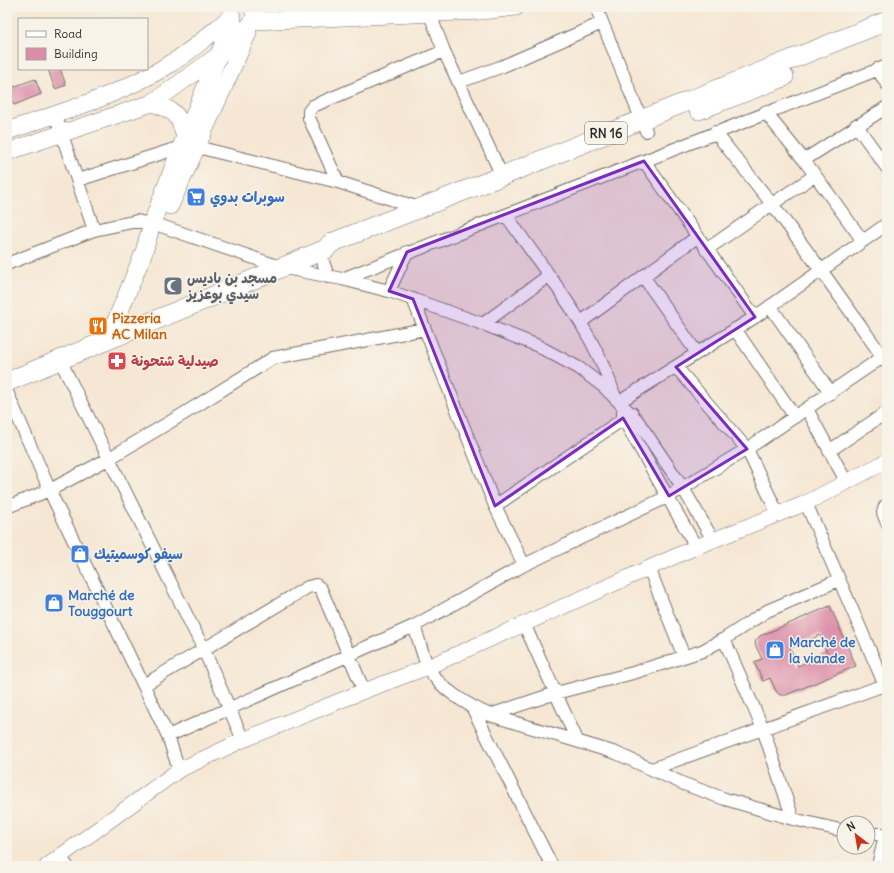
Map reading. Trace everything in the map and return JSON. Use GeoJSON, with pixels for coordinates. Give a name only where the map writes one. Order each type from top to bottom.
{"type":"FeatureCollection","features":[{"type":"Feature","properties":{"kind":"main road"},"geometry":{"type":"LineString","coordinates":[[7,131],[138,82],[171,64],[247,15],[481,11],[516,7]]}},
{"type":"Feature","properties":{"kind":"main road"},"geometry":{"type":"LineString","coordinates":[[7,152],[152,103],[219,55],[242,35],[247,15]]}},
{"type":"Feature","properties":{"kind":"main road"},"geometry":{"type":"LineString","coordinates":[[188,144],[247,15]]}},
{"type":"Feature","properties":{"kind":"main road","name":"RN 16"},"geometry":{"type":"LineString","coordinates":[[323,250],[339,250],[644,125],[887,21]]}},
{"type":"Feature","properties":{"kind":"main road","name":"RN 16"},"geometry":{"type":"LineString","coordinates":[[7,382],[323,250],[336,241],[419,208],[502,176],[887,35]]}},
{"type":"Feature","properties":{"kind":"main road"},"geometry":{"type":"LineString","coordinates":[[108,340],[157,224],[188,144],[219,55]]}},
{"type":"Feature","properties":{"kind":"main road"},"geometry":{"type":"LineString","coordinates":[[152,103],[175,112],[180,120],[188,144]]}},
{"type":"Feature","properties":{"kind":"street"},"geometry":{"type":"LineString","coordinates":[[596,7],[644,125]]}},
{"type":"Feature","properties":{"kind":"street"},"geometry":{"type":"LineString","coordinates":[[429,12],[444,51],[502,176]]}},
{"type":"Feature","properties":{"kind":"street"},"geometry":{"type":"LineString","coordinates":[[459,82],[503,66],[602,23]]}},
{"type":"Feature","properties":{"kind":"street"},"geometry":{"type":"LineString","coordinates":[[338,182],[309,118],[308,111],[313,106],[444,51]]}},
{"type":"Feature","properties":{"kind":"street"},"geometry":{"type":"LineString","coordinates":[[342,279],[407,252],[506,215],[882,67],[887,84]]}},
{"type":"Feature","properties":{"kind":"street"},"geometry":{"type":"LineString","coordinates":[[804,160],[887,107]]}},
{"type":"Feature","properties":{"kind":"street"},"geometry":{"type":"LineString","coordinates":[[765,112],[804,160],[814,176],[863,241]]}},
{"type":"Feature","properties":{"kind":"street"},"geometry":{"type":"LineString","coordinates":[[55,114],[60,134],[78,180],[94,230]]}},
{"type":"Feature","properties":{"kind":"street"},"geometry":{"type":"LineString","coordinates":[[856,126],[887,168]]}},
{"type":"Feature","properties":{"kind":"street"},"geometry":{"type":"LineString","coordinates":[[168,736],[414,626],[524,565],[669,496],[747,449],[885,358],[822,270],[715,132]]}},
{"type":"Feature","properties":{"kind":"street"},"geometry":{"type":"LineString","coordinates":[[78,180],[188,144],[338,182],[419,208]]}},
{"type":"Feature","properties":{"kind":"street"},"geometry":{"type":"LineString","coordinates":[[644,161],[755,317]]}},
{"type":"Feature","properties":{"kind":"street"},"geometry":{"type":"LineString","coordinates":[[706,250],[814,176]]}},
{"type":"Feature","properties":{"kind":"street"},"geometry":{"type":"LineString","coordinates":[[506,215],[581,322],[606,370],[623,408],[696,547]]}},
{"type":"Feature","properties":{"kind":"street"},"geometry":{"type":"LineString","coordinates":[[7,264],[94,230],[137,221],[157,224],[280,268],[342,279],[413,299],[483,324],[536,345],[561,357],[594,379],[623,408],[684,488],[713,540]]}},
{"type":"Feature","properties":{"kind":"street"},"geometry":{"type":"LineString","coordinates":[[495,506],[676,366],[755,317],[887,224]]}},
{"type":"Feature","properties":{"kind":"street"},"geometry":{"type":"LineString","coordinates":[[581,322],[697,237]]}},
{"type":"Feature","properties":{"kind":"street"},"geometry":{"type":"LineString","coordinates":[[323,250],[328,277]]}},
{"type":"Feature","properties":{"kind":"street"},"geometry":{"type":"LineString","coordinates":[[389,292],[407,252]]}},
{"type":"Feature","properties":{"kind":"street"},"geometry":{"type":"LineString","coordinates":[[483,324],[548,276]]}},
{"type":"Feature","properties":{"kind":"street"},"geometry":{"type":"LineString","coordinates":[[644,276],[697,353]]}},
{"type":"Feature","properties":{"kind":"street"},"geometry":{"type":"LineString","coordinates":[[413,299],[495,506],[524,565]]}},
{"type":"Feature","properties":{"kind":"street"},"geometry":{"type":"LineString","coordinates":[[770,306],[831,393]]}},
{"type":"Feature","properties":{"kind":"street"},"geometry":{"type":"LineString","coordinates":[[7,507],[50,490],[108,459],[185,414],[254,368],[273,358],[425,329]]}},
{"type":"Feature","properties":{"kind":"street"},"geometry":{"type":"LineString","coordinates":[[735,330],[795,417]]}},
{"type":"Feature","properties":{"kind":"street"},"geometry":{"type":"LineString","coordinates":[[60,360],[204,650],[243,740]]}},
{"type":"Feature","properties":{"kind":"street"},"geometry":{"type":"LineString","coordinates":[[676,366],[747,449],[778,514]]}},
{"type":"Feature","properties":{"kind":"street"},"geometry":{"type":"LineString","coordinates":[[7,392],[50,490],[168,736],[179,770]]}},
{"type":"Feature","properties":{"kind":"street"},"geometry":{"type":"LineString","coordinates":[[808,409],[847,483]]}},
{"type":"Feature","properties":{"kind":"street"},"geometry":{"type":"LineString","coordinates":[[829,451],[887,412]]}},
{"type":"Feature","properties":{"kind":"street"},"geometry":{"type":"LineString","coordinates":[[47,866],[63,861],[179,770],[243,740],[428,667],[696,547],[806,503],[887,461]]}},
{"type":"Feature","properties":{"kind":"street"},"geometry":{"type":"LineString","coordinates":[[652,769],[886,686],[806,503]]}},
{"type":"Feature","properties":{"kind":"street"},"geometry":{"type":"LineString","coordinates":[[887,505],[885,506],[883,513],[887,523]]}},
{"type":"Feature","properties":{"kind":"street"},"geometry":{"type":"LineString","coordinates":[[649,568],[684,657]]}},
{"type":"Feature","properties":{"kind":"street"},"geometry":{"type":"LineString","coordinates":[[490,715],[556,693],[633,673],[684,657],[724,639],[767,611],[839,580]]}},
{"type":"Feature","properties":{"kind":"street"},"geometry":{"type":"LineString","coordinates":[[144,685],[308,587],[316,585],[321,589],[350,654],[364,691]]}},
{"type":"Feature","properties":{"kind":"street"},"geometry":{"type":"LineString","coordinates":[[524,624],[577,740]]}},
{"type":"Feature","properties":{"kind":"street"},"geometry":{"type":"LineString","coordinates":[[414,626],[428,667],[453,694],[472,708],[490,715],[616,753],[684,784],[725,799],[793,819],[836,828]]}},
{"type":"Feature","properties":{"kind":"street"},"geometry":{"type":"LineString","coordinates":[[724,639],[763,729],[793,819]]}},
{"type":"Feature","properties":{"kind":"street"},"geometry":{"type":"LineString","coordinates":[[472,708],[552,866]]}},
{"type":"Feature","properties":{"kind":"street"},"geometry":{"type":"LineString","coordinates":[[876,834],[886,835],[884,853],[878,866]]}},
{"type":"Feature","properties":{"kind":"highlighted area"},"geometry":{"type":"Polygon","coordinates":[[[644,161],[755,317],[676,367],[747,449],[669,496],[623,418],[495,506],[413,299],[389,291],[407,252],[644,161]]]}},
{"type":"Feature","properties":{"kind":"building"},"geometry":{"type":"Polygon","coordinates":[[[48,70],[60,70],[66,85],[55,89],[48,70]]]}},
{"type":"Feature","properties":{"kind":"building"},"geometry":{"type":"Polygon","coordinates":[[[35,79],[41,94],[14,105],[8,89],[35,79]]]}},
{"type":"Feature","properties":{"kind":"building","name":"Marché de la viande"},"geometry":{"type":"Polygon","coordinates":[[[830,606],[856,666],[786,695],[780,695],[776,691],[770,678],[763,681],[754,662],[762,659],[755,644],[756,640],[760,636],[830,606]],[[820,635],[790,648],[798,666],[827,653],[820,635]]]}},
{"type":"Feature","properties":{"kind":"place","name":"سوبرات بدوي"},"geometry":{"type":"Point","coordinates":[196,197]}},
{"type":"Feature","properties":{"kind":"place","name":"مسجد بن باديس سيدي بوعزيز"},"geometry":{"type":"Point","coordinates":[173,286]}},
{"type":"Feature","properties":{"kind":"place","name":"Pizzeria AC Milan"},"geometry":{"type":"Point","coordinates":[98,326]}},
{"type":"Feature","properties":{"kind":"place","name":"صيدلية شتحونة"},"geometry":{"type":"Point","coordinates":[117,361]}},
{"type":"Feature","properties":{"kind":"place","name":"سيفو كوسميتيك"},"geometry":{"type":"Point","coordinates":[80,554]}},
{"type":"Feature","properties":{"kind":"place","name":"Marché de Touggourt"},"geometry":{"type":"Point","coordinates":[54,603]}},
{"type":"Feature","properties":{"kind":"place","name":"Marché de la viande"},"geometry":{"type":"Point","coordinates":[775,650]}}]}
